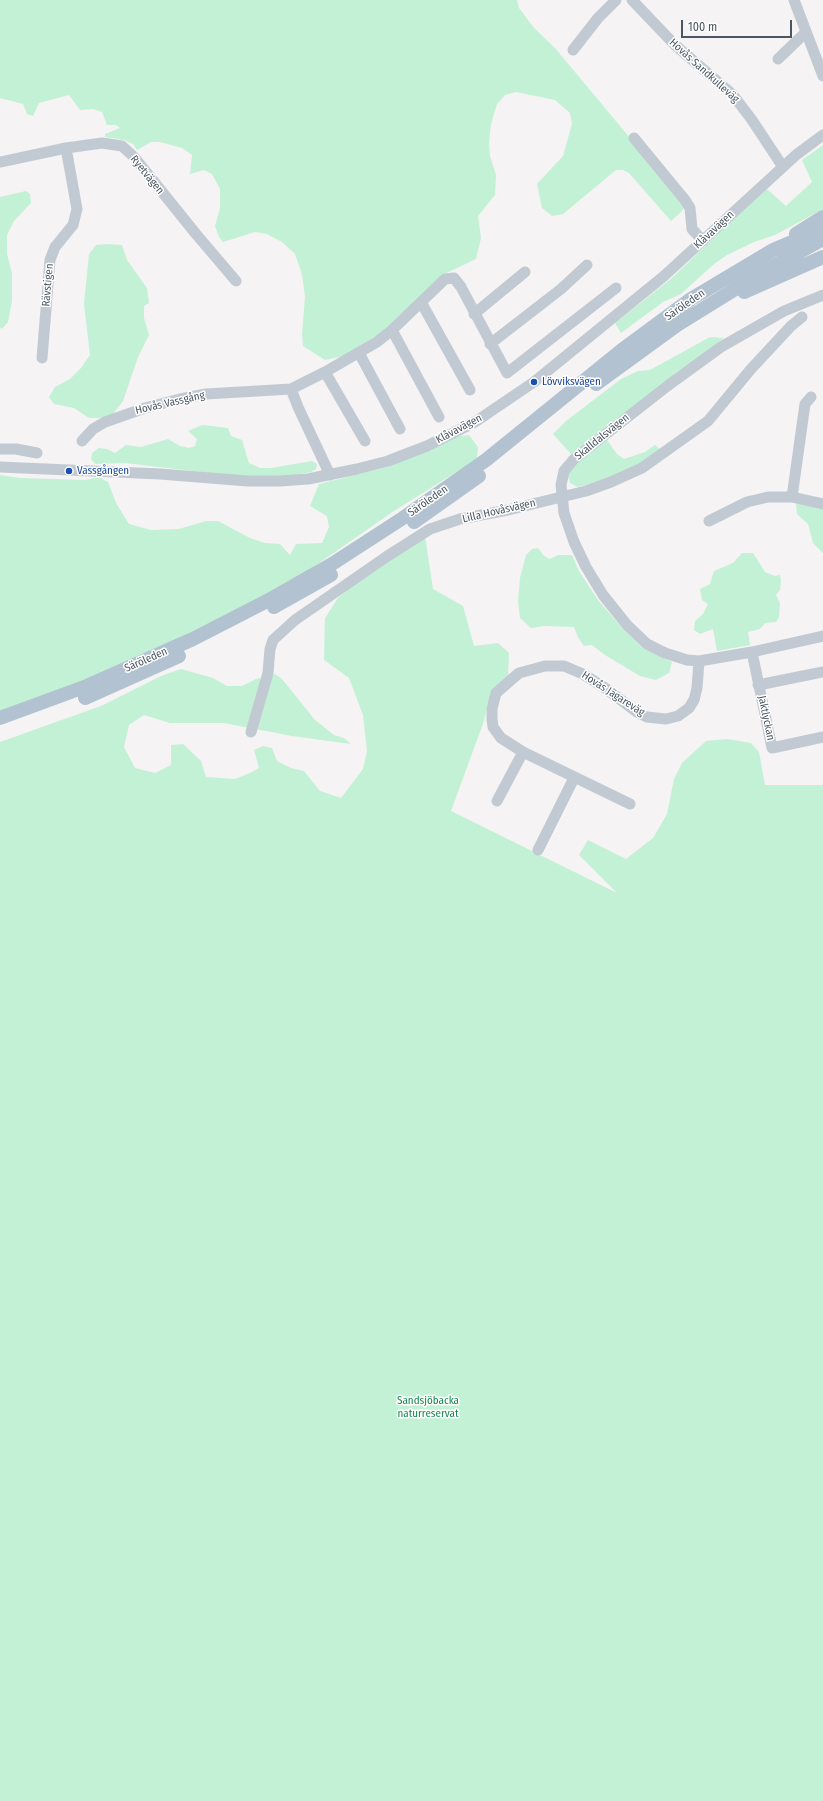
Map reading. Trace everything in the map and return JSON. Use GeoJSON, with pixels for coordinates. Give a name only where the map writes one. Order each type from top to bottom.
{"type":"FeatureCollection","features":[{"type":"Feature","properties":{"kind":"main road"},"geometry":{"type":"LineString","coordinates":[[773,250],[823,217]]}},
{"type":"Feature","properties":{"kind":"main road","name":"Säröleden"},"geometry":{"type":"LineString","coordinates":[[0,718],[87,686],[193,639],[280,593],[363,545],[486,460],[622,350],[691,299],[773,250],[823,229]]}},
{"type":"Feature","properties":{"kind":"main road","name":"Säröleden"},"geometry":{"type":"LineString","coordinates":[[0,729],[121,683],[195,649],[300,594],[359,559],[444,502],[620,365],[677,325],[786,258],[823,239]]}},
{"type":"Feature","properties":{"kind":"main road"},"geometry":{"type":"LineString","coordinates":[[717,300],[732,297],[823,257]]}},
{"type":"Feature","properties":{"kind":"street"},"geometry":{"type":"LineString","coordinates":[[573,50],[598,18],[616,0]]}},
{"type":"Feature","properties":{"kind":"street","name":"Hovås Sandkulleväg"},"geometry":{"type":"LineString","coordinates":[[632,0],[674,45],[733,95],[752,120],[783,167]]}},
{"type":"Feature","properties":{"kind":"street"},"geometry":{"type":"LineString","coordinates":[[794,0],[823,76]]}},
{"type":"Feature","properties":{"kind":"street"},"geometry":{"type":"LineString","coordinates":[[778,59],[806,33]]}},
{"type":"Feature","properties":{"kind":"street","name":"Klåvavägen"},"geometry":{"type":"LineString","coordinates":[[0,467],[153,474],[263,482],[308,479],[330,475],[395,458],[442,439],[475,422],[538,379],[664,276],[796,154],[823,135]]}},
{"type":"Feature","properties":{"kind":"street"},"geometry":{"type":"LineString","coordinates":[[634,138],[685,200],[690,208],[692,229],[703,241]]}},
{"type":"Feature","properties":{"kind":"street","name":"Ryetvägen"},"geometry":{"type":"LineString","coordinates":[[0,162],[66,148],[109,143],[122,146],[127,150],[236,281]]}},
{"type":"Feature","properties":{"kind":"street","name":"Rävstigen"},"geometry":{"type":"LineString","coordinates":[[42,358],[50,260],[54,249],[73,225],[77,209],[66,148]]}},
{"type":"Feature","properties":{"kind":"street"},"geometry":{"type":"LineString","coordinates":[[490,344],[561,289],[587,266]]}},
{"type":"Feature","properties":{"kind":"street"},"geometry":{"type":"LineString","coordinates":[[474,314],[525,272]]}},
{"type":"Feature","properties":{"kind":"street"},"geometry":{"type":"LineString","coordinates":[[330,475],[291,389],[359,353],[392,330],[445,279],[449,277],[457,281],[507,373],[616,288]]}},
{"type":"Feature","properties":{"kind":"street","name":"Skalldalsvägen"},"geometry":{"type":"LineString","coordinates":[[823,294],[784,311],[721,347],[670,384],[574,459],[564,471],[561,485],[561,497],[566,520],[586,567],[603,595],[627,625],[647,644],[665,653],[687,660],[699,661],[752,652],[823,636]]}},
{"type":"Feature","properties":{"kind":"street"},"geometry":{"type":"LineString","coordinates":[[421,302],[470,390]]}},
{"type":"Feature","properties":{"kind":"street"},"geometry":{"type":"LineString","coordinates":[[784,311],[791,326]]}},
{"type":"Feature","properties":{"kind":"street","name":"Lilla Hovåsvägen"},"geometry":{"type":"LineString","coordinates":[[251,732],[268,673],[270,649],[273,640],[295,620],[367,570],[430,529],[460,519],[508,510],[586,491],[630,474],[654,461],[708,421],[751,369],[791,326],[802,317]]}},
{"type":"Feature","properties":{"kind":"street"},"geometry":{"type":"LineString","coordinates":[[392,330],[439,417]]}},
{"type":"Feature","properties":{"kind":"street"},"geometry":{"type":"LineString","coordinates":[[359,353],[400,428]]}},
{"type":"Feature","properties":{"kind":"street"},"geometry":{"type":"LineString","coordinates":[[325,372],[365,441]]}},
{"type":"Feature","properties":{"kind":"street","name":"Hovås Vassgång"},"geometry":{"type":"LineString","coordinates":[[82,441],[93,429],[105,422],[145,408],[180,399],[206,394],[291,389]]}},
{"type":"Feature","properties":{"kind":"street"},"geometry":{"type":"LineString","coordinates":[[792,497],[804,404],[811,397]]}},
{"type":"Feature","properties":{"kind":"street"},"geometry":{"type":"LineString","coordinates":[[0,449],[16,449],[37,453]]}},
{"type":"Feature","properties":{"kind":"street"},"geometry":{"type":"LineString","coordinates":[[709,522],[748,502],[768,497],[792,497],[823,504]]}},
{"type":"Feature","properties":{"kind":"street","name":"Jaktlyckan"},"geometry":{"type":"LineString","coordinates":[[752,652],[772,748],[823,737]]}},
{"type":"Feature","properties":{"kind":"street","name":"Hovås Jägareväg"},"geometry":{"type":"LineString","coordinates":[[630,804],[523,752],[498,735],[493,727],[492,719],[492,709],[496,693],[519,673],[545,666],[564,666],[573,669],[605,688],[647,717],[666,719],[678,716],[689,708],[694,700],[697,688],[699,661]]}},
{"type":"Feature","properties":{"kind":"street","name":"Jaktlyckan"},"geometry":{"type":"LineString","coordinates":[[758,685],[823,672]]}},
{"type":"Feature","properties":{"kind":"street"},"geometry":{"type":"LineString","coordinates":[[497,801],[523,752]]}},
{"type":"Feature","properties":{"kind":"street"},"geometry":{"type":"LineString","coordinates":[[538,850],[574,778]]}},
{"type":"Feature","properties":{"kind":"green space"},"geometry":{"type":"Polygon","coordinates":[[[0,0],[517,0],[519,8],[534,28],[555,48],[685,204],[682,211],[671,221],[629,173],[623,170],[616,170],[563,214],[552,216],[542,208],[537,184],[563,156],[572,124],[570,113],[555,100],[516,92],[505,95],[497,104],[491,124],[489,143],[490,156],[496,175],[495,195],[478,216],[481,238],[476,259],[442,275],[381,333],[344,356],[325,360],[303,346],[302,334],[305,297],[302,274],[295,254],[282,242],[267,234],[255,232],[223,242],[219,237],[215,226],[220,208],[220,189],[212,174],[204,170],[190,174],[192,155],[182,148],[160,142],[151,142],[137,150],[133,144],[124,140],[105,137],[105,134],[120,128],[116,125],[107,125],[102,112],[93,109],[80,110],[69,95],[39,103],[33,116],[27,114],[23,104],[0,98],[0,0]]]}},
{"type":"Feature","properties":{"kind":"green space"},"geometry":{"type":"Polygon","coordinates":[[[823,145],[823,209],[775,235],[754,242],[727,255],[714,264],[681,294],[663,302],[621,333],[615,323],[672,278],[748,205],[767,189],[786,206],[812,182],[802,160],[823,145]]]}},
{"type":"Feature","properties":{"kind":"green space"},"geometry":{"type":"Polygon","coordinates":[[[26,191],[30,194],[31,203],[14,221],[7,235],[7,254],[12,273],[12,301],[8,322],[2,329],[0,327],[0,197],[26,191]]]}},
{"type":"Feature","properties":{"kind":"green space"},"geometry":{"type":"Polygon","coordinates":[[[96,245],[122,245],[127,260],[147,288],[149,303],[144,306],[144,318],[149,335],[138,357],[123,401],[113,414],[100,418],[89,418],[74,408],[54,404],[49,397],[55,387],[70,379],[81,368],[90,355],[84,304],[89,254],[96,245]]]}},
{"type":"Feature","properties":{"kind":"green space"},"geometry":{"type":"Polygon","coordinates":[[[710,337],[724,338],[699,358],[675,373],[669,380],[648,397],[608,425],[591,441],[571,454],[553,434],[566,421],[621,379],[638,371],[650,370],[710,337]]]}},
{"type":"Feature","properties":{"kind":"green space"},"geometry":{"type":"Polygon","coordinates":[[[202,425],[228,428],[231,436],[242,440],[249,463],[260,468],[271,468],[312,461],[317,464],[316,469],[311,472],[290,476],[235,476],[125,463],[95,464],[91,459],[92,453],[99,448],[107,449],[115,453],[126,445],[141,447],[168,439],[180,446],[189,448],[195,446],[197,439],[188,431],[202,425]]]}},
{"type":"Feature","properties":{"kind":"green space"},"geometry":{"type":"Polygon","coordinates":[[[469,435],[478,447],[477,459],[394,511],[286,586],[164,649],[53,696],[0,714],[0,475],[20,478],[85,480],[99,477],[108,482],[116,503],[129,524],[151,530],[179,529],[206,521],[218,521],[250,538],[265,543],[280,544],[290,555],[296,544],[322,543],[329,527],[327,516],[310,506],[319,484],[387,467],[459,436],[469,435]]]}},
{"type":"Feature","properties":{"kind":"green space"},"geometry":{"type":"Polygon","coordinates":[[[607,440],[617,454],[624,459],[645,452],[655,445],[661,450],[647,461],[622,474],[578,487],[570,483],[568,476],[569,471],[581,458],[607,440]]]}},
{"type":"Feature","properties":{"kind":"green space"},"geometry":{"type":"Polygon","coordinates":[[[796,503],[823,508],[823,553],[813,543],[808,524],[797,514],[796,503]]]}},
{"type":"Feature","properties":{"kind":"green space","name":"Sandsjöbacka naturreservat"},"geometry":{"type":"Polygon","coordinates":[[[425,536],[433,589],[463,606],[474,646],[498,643],[509,653],[508,678],[488,702],[484,721],[451,811],[617,893],[579,855],[588,840],[626,859],[653,838],[667,814],[674,779],[682,763],[706,741],[727,739],[751,743],[759,752],[765,785],[823,785],[823,1801],[0,1801],[0,742],[101,706],[161,676],[181,669],[213,678],[227,686],[242,686],[256,679],[275,674],[282,679],[315,720],[334,735],[344,738],[351,744],[292,736],[224,723],[170,723],[144,715],[129,725],[124,747],[135,768],[155,773],[171,765],[171,745],[183,744],[201,761],[206,777],[235,779],[259,768],[254,750],[263,746],[272,748],[277,761],[291,768],[304,771],[320,791],[341,798],[363,769],[367,751],[363,715],[349,678],[324,660],[325,618],[338,598],[355,583],[425,536]]]}},
{"type":"Feature","properties":{"kind":"green space"},"geometry":{"type":"Polygon","coordinates":[[[538,548],[544,556],[550,559],[558,555],[572,555],[579,571],[598,600],[622,628],[643,648],[672,662],[669,673],[656,680],[640,676],[605,655],[592,645],[584,646],[574,627],[544,626],[531,628],[520,618],[518,601],[520,578],[526,555],[532,549],[538,548]]]}},
{"type":"Feature","properties":{"kind":"green space"},"geometry":{"type":"Polygon","coordinates":[[[742,553],[753,553],[765,572],[775,576],[780,575],[780,590],[776,595],[780,603],[779,617],[776,622],[765,623],[760,629],[748,632],[750,645],[717,651],[713,629],[700,634],[694,630],[695,621],[703,614],[708,604],[702,600],[700,589],[710,584],[714,571],[733,563],[742,553]]]}},
{"type":"Feature","properties":{"kind":"place","name":"Lövviksvägen"},"geometry":{"type":"Point","coordinates":[534,382]}},
{"type":"Feature","properties":{"kind":"place","name":"Vassgången"},"geometry":{"type":"Point","coordinates":[69,471]}}]}
